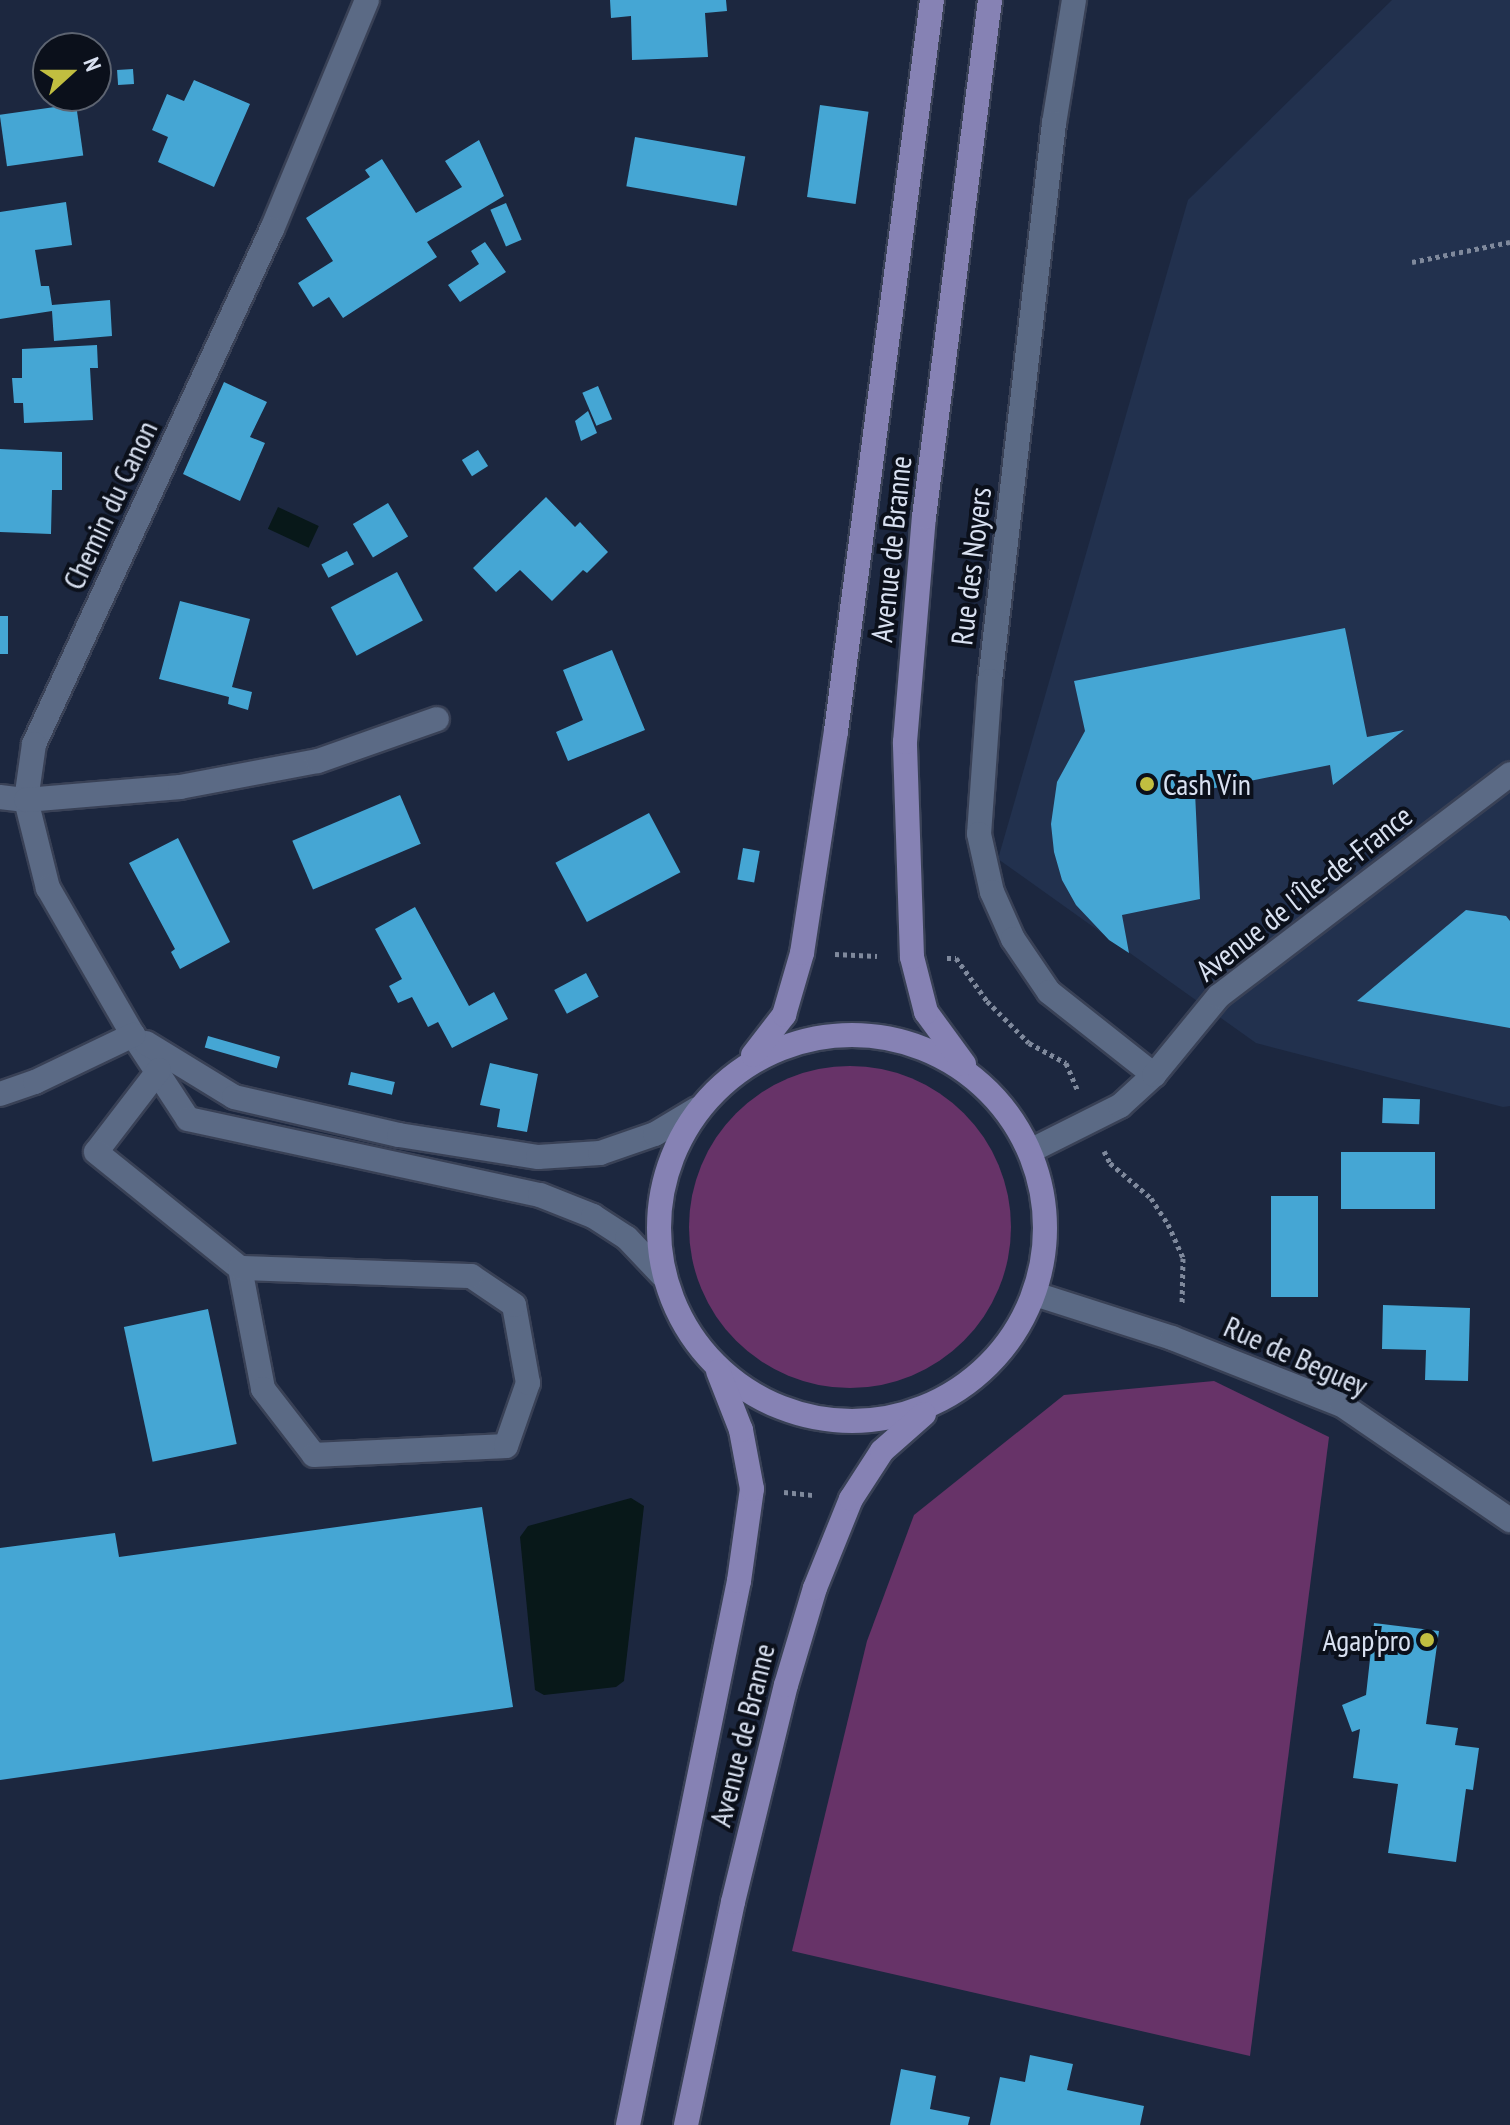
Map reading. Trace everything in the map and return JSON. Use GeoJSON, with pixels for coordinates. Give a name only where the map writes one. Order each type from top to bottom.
{"type":"FeatureCollection","features":[{"type":"Feature","properties":{"kind":"main road","name":"Avenue de Branne"},"geometry":{"type":"LineString","coordinates":[[731,1075],[764,1045],[784,1015],[802,953],[836,731],[932,0]]}},
{"type":"Feature","properties":{"kind":"main road","name":"Avenue de Branne"},"geometry":{"type":"LineString","coordinates":[[686,2125],[733,1902],[786,1685],[815,1588],[851,1499],[882,1451],[907,1425],[989,1365],[1013,1337],[1035,1294],[1045,1247],[1044,1198],[1030,1151],[1010,1116],[951,1050],[926,1012],[912,957],[906,727],[924,517],[990,0]]}},
{"type":"Feature","properties":{"kind":"main road"},"geometry":{"type":"LineString","coordinates":[[942,1401],[884,1421],[824,1421],[766,1403],[717,1368],[683,1326],[662,1275],[657,1217],[669,1160],[697,1109],[731,1075],[779,1047],[832,1034],[887,1037],[939,1054],[984,1086]]}},
{"type":"Feature","properties":{"kind":"main road","name":"Avenue de Branne"},"geometry":{"type":"LineString","coordinates":[[628,2125],[739,1581],[752,1489],[741,1430],[717,1368]]}},
{"type":"Feature","properties":{"kind":"street","name":"Chemin du Canon"},"geometry":{"type":"LineString","coordinates":[[367,0],[272,229],[34,744],[26,800],[48,888],[133,1035],[159,1070],[188,1119],[540,1195],[593,1216],[627,1238],[662,1275]]}},
{"type":"Feature","properties":{"kind":"street","name":"Rue des Noyers"},"geometry":{"type":"LineString","coordinates":[[1074,0],[1054,123],[997,619],[979,834],[992,892],[1013,939],[1049,992],[1154,1075]]}},
{"type":"Feature","properties":{"kind":"street"},"geometry":{"type":"LineString","coordinates":[[0,797],[26,800],[180,787],[318,761],[437,719]]}},
{"type":"Feature","properties":{"kind":"street","name":"Avenue de l'Île-de-France"},"geometry":{"type":"LineString","coordinates":[[1030,1151],[1120,1106],[1154,1075],[1219,996],[1510,774]]}},
{"type":"Feature","properties":{"kind":"street"},"geometry":{"type":"LineString","coordinates":[[0,1094],[35,1082],[133,1035],[234,1097],[399,1135],[538,1157],[600,1153],[655,1134],[697,1109]]}},
{"type":"Feature","properties":{"kind":"street"},"geometry":{"type":"LineString","coordinates":[[159,1070],[96,1152],[240,1268],[471,1276],[514,1305],[528,1383],[506,1446],[314,1455],[263,1389],[240,1268]]}},
{"type":"Feature","properties":{"kind":"street","name":"Rue de Beguey"},"geometry":{"type":"LineString","coordinates":[[1035,1294],[1172,1338],[1342,1405],[1510,1520]]}},
{"type":"Feature","properties":{"kind":"path"},"geometry":{"type":"LineString","coordinates":[[1412,262],[1510,242]]}},
{"type":"Feature","properties":{"kind":"path"},"geometry":{"type":"LineString","coordinates":[[802,953],[956,958],[987,1001],[1029,1043],[1066,1063],[1110,1163],[1151,1198],[1168,1224],[1183,1258],[1185,1295],[1172,1338]]}},
{"type":"Feature","properties":{"kind":"path"},"geometry":{"type":"LineString","coordinates":[[752,1489],[851,1499]]}},
{"type":"Feature","properties":{"kind":"shaded area"},"geometry":{"type":"Polygon","coordinates":[[[1392,0],[1510,0],[1510,1106],[1503,1107],[1256,1043],[998,859],[1188,200],[1392,0]]]}},
{"type":"Feature","properties":{"kind":"shaded area"},"geometry":{"type":"Polygon","coordinates":[[[278,507],[319,526],[309,548],[268,529],[278,507]]]}},
{"type":"Feature","properties":{"kind":"shaded area"},"geometry":{"type":"Polygon","coordinates":[[[850,1066],[881,1069],[912,1078],[939,1093],[964,1113],[984,1138],[999,1165],[1008,1196],[1011,1227],[1008,1258],[999,1289],[984,1316],[964,1341],[939,1361],[912,1376],[881,1385],[850,1388],[819,1385],[788,1376],[761,1361],[736,1341],[716,1316],[701,1289],[692,1258],[689,1227],[692,1196],[701,1165],[716,1138],[736,1113],[761,1093],[788,1078],[819,1069],[850,1066]]]}},
{"type":"Feature","properties":{"kind":"shaded area"},"geometry":{"type":"Polygon","coordinates":[[[1214,1381],[1329,1437],[1250,2056],[792,1951],[867,1641],[914,1515],[1064,1395],[1214,1381]]]}},
{"type":"Feature","properties":{"kind":"shaded area"},"geometry":{"type":"Polygon","coordinates":[[[631,1498],[644,1506],[624,1681],[616,1687],[544,1695],[535,1690],[520,1537],[528,1526],[631,1498]]]}},
{"type":"Feature","properties":{"kind":"building"},"geometry":{"type":"Polygon","coordinates":[[[610,0],[726,0],[727,11],[705,13],[708,57],[632,60],[631,16],[611,18],[610,0]]]}},
{"type":"Feature","properties":{"kind":"building"},"geometry":{"type":"Polygon","coordinates":[[[133,69],[134,84],[118,85],[117,70],[133,69]]]}},
{"type":"Feature","properties":{"kind":"building"},"geometry":{"type":"Polygon","coordinates":[[[194,80],[250,104],[214,187],[158,162],[168,137],[152,130],[167,94],[184,101],[194,80]]]}},
{"type":"Feature","properties":{"kind":"building"},"geometry":{"type":"Polygon","coordinates":[[[820,105],[869,112],[856,204],[807,197],[820,105]]]}},
{"type":"Feature","properties":{"kind":"building"},"geometry":{"type":"Polygon","coordinates":[[[32,110],[77,112],[83,155],[7,166],[0,115],[32,110]]]}},
{"type":"Feature","properties":{"kind":"building"},"geometry":{"type":"Polygon","coordinates":[[[635,137],[745,156],[737,206],[626,186],[635,137]]]}},
{"type":"Feature","properties":{"kind":"building"},"geometry":{"type":"Polygon","coordinates":[[[479,140],[504,196],[427,242],[437,257],[343,318],[329,297],[313,307],[298,283],[333,261],[306,218],[370,177],[365,170],[382,159],[416,213],[462,187],[445,161],[479,140]]]}},
{"type":"Feature","properties":{"kind":"building"},"geometry":{"type":"Polygon","coordinates":[[[66,202],[72,245],[35,250],[41,286],[49,286],[52,305],[110,300],[112,336],[54,341],[52,311],[0,319],[0,212],[66,202]]]}},
{"type":"Feature","properties":{"kind":"building"},"geometry":{"type":"Polygon","coordinates":[[[506,203],[522,240],[506,246],[490,210],[506,203]]]}},
{"type":"Feature","properties":{"kind":"building"},"geometry":{"type":"Polygon","coordinates":[[[485,242],[506,272],[460,302],[448,285],[479,264],[471,251],[485,242]]]}},
{"type":"Feature","properties":{"kind":"building"},"geometry":{"type":"Polygon","coordinates":[[[97,345],[98,368],[90,368],[93,420],[24,423],[23,403],[14,403],[12,378],[22,378],[22,349],[97,345]]]}},
{"type":"Feature","properties":{"kind":"building"},"geometry":{"type":"Polygon","coordinates":[[[224,382],[267,402],[250,437],[265,443],[240,501],[183,474],[224,382]]]}},
{"type":"Feature","properties":{"kind":"building"},"geometry":{"type":"Polygon","coordinates":[[[598,386],[612,419],[596,426],[582,393],[598,386]]]}},
{"type":"Feature","properties":{"kind":"building"},"geometry":{"type":"Polygon","coordinates":[[[588,411],[597,433],[581,441],[575,421],[588,411]]]}},
{"type":"Feature","properties":{"kind":"building"},"geometry":{"type":"Polygon","coordinates":[[[0,449],[62,452],[62,490],[52,490],[51,534],[0,532],[0,449]]]}},
{"type":"Feature","properties":{"kind":"building"},"geometry":{"type":"Polygon","coordinates":[[[478,450],[488,466],[472,476],[462,460],[478,450]]]}},
{"type":"Feature","properties":{"kind":"building"},"geometry":{"type":"Polygon","coordinates":[[[546,497],[575,527],[580,522],[608,552],[587,573],[583,570],[552,601],[520,570],[496,592],[473,568],[546,497]]]}},
{"type":"Feature","properties":{"kind":"building"},"geometry":{"type":"Polygon","coordinates":[[[388,503],[408,536],[373,558],[353,524],[388,503]]]}},
{"type":"Feature","properties":{"kind":"building"},"geometry":{"type":"Polygon","coordinates":[[[347,551],[354,564],[328,578],[321,565],[347,551]]]}},
{"type":"Feature","properties":{"kind":"building"},"geometry":{"type":"Polygon","coordinates":[[[397,572],[423,621],[357,656],[331,607],[397,572]]]}},
{"type":"Feature","properties":{"kind":"building"},"geometry":{"type":"Polygon","coordinates":[[[180,601],[250,619],[232,687],[252,692],[248,710],[228,704],[229,697],[159,679],[180,601]]]}},
{"type":"Feature","properties":{"kind":"building"},"geometry":{"type":"Polygon","coordinates":[[[0,616],[8,616],[8,654],[0,654],[0,616]]]}},
{"type":"Feature","properties":{"kind":"building","name":"Cash Vin"},"geometry":{"type":"Polygon","coordinates":[[[1345,628],[1367,737],[1404,730],[1333,785],[1330,765],[1195,792],[1200,899],[1122,915],[1129,953],[1109,940],[1076,905],[1062,880],[1054,852],[1051,824],[1057,782],[1085,731],[1074,681],[1345,628]]]}},
{"type":"Feature","properties":{"kind":"building"},"geometry":{"type":"Polygon","coordinates":[[[612,650],[645,730],[568,761],[556,732],[583,720],[563,670],[612,650]]]}},
{"type":"Feature","properties":{"kind":"building"},"geometry":{"type":"Polygon","coordinates":[[[400,795],[421,844],[313,890],[292,841],[400,795]]]}},
{"type":"Feature","properties":{"kind":"building"},"geometry":{"type":"Polygon","coordinates":[[[649,813],[680,872],[587,922],[555,863],[649,813]]]}},
{"type":"Feature","properties":{"kind":"building"},"geometry":{"type":"Polygon","coordinates":[[[178,838],[230,942],[180,969],[171,952],[175,949],[129,863],[178,838]]]}},
{"type":"Feature","properties":{"kind":"building"},"geometry":{"type":"Polygon","coordinates":[[[743,848],[760,851],[754,882],[737,880],[743,848]]]}},
{"type":"Feature","properties":{"kind":"building"},"geometry":{"type":"Polygon","coordinates":[[[415,907],[469,1006],[494,992],[508,1019],[452,1048],[438,1022],[428,1027],[412,997],[398,1003],[389,986],[402,979],[375,929],[415,907]]]}},
{"type":"Feature","properties":{"kind":"building"},"geometry":{"type":"Polygon","coordinates":[[[1466,910],[1506,916],[1510,921],[1510,1028],[1357,1001],[1466,910]]]}},
{"type":"Feature","properties":{"kind":"building"},"geometry":{"type":"Polygon","coordinates":[[[586,973],[599,997],[567,1014],[554,990],[586,973]]]}},
{"type":"Feature","properties":{"kind":"building"},"geometry":{"type":"Polygon","coordinates":[[[208,1036],[280,1057],[277,1068],[205,1048],[208,1036]]]}},
{"type":"Feature","properties":{"kind":"building"},"geometry":{"type":"Polygon","coordinates":[[[490,1063],[538,1074],[527,1132],[497,1127],[500,1109],[480,1105],[490,1063]]]}},
{"type":"Feature","properties":{"kind":"building"},"geometry":{"type":"Polygon","coordinates":[[[351,1072],[395,1082],[392,1095],[348,1085],[351,1072]]]}},
{"type":"Feature","properties":{"kind":"building"},"geometry":{"type":"Polygon","coordinates":[[[1383,1098],[1420,1099],[1419,1124],[1382,1123],[1383,1098]]]}},
{"type":"Feature","properties":{"kind":"building"},"geometry":{"type":"Polygon","coordinates":[[[1341,1152],[1435,1152],[1435,1209],[1341,1209],[1341,1152]]]}},
{"type":"Feature","properties":{"kind":"building"},"geometry":{"type":"Polygon","coordinates":[[[1271,1196],[1318,1196],[1318,1297],[1271,1297],[1271,1196]]]}},
{"type":"Feature","properties":{"kind":"building"},"geometry":{"type":"Polygon","coordinates":[[[1383,1305],[1470,1308],[1468,1381],[1425,1380],[1426,1350],[1382,1349],[1383,1305]]]}},
{"type":"Feature","properties":{"kind":"building"},"geometry":{"type":"Polygon","coordinates":[[[208,1309],[237,1444],[153,1462],[124,1327],[208,1309]]]}},
{"type":"Feature","properties":{"kind":"building"},"geometry":{"type":"Polygon","coordinates":[[[482,1507],[513,1707],[0,1780],[0,1548],[115,1533],[119,1557],[482,1507]]]}},
{"type":"Feature","properties":{"kind":"building"},"geometry":{"type":"Polygon","coordinates":[[[1374,1623],[1439,1631],[1426,1724],[1458,1728],[1455,1745],[1479,1748],[1473,1790],[1466,1789],[1456,1862],[1388,1853],[1398,1784],[1353,1778],[1360,1729],[1352,1732],[1342,1705],[1366,1695],[1374,1623]]]}},
{"type":"Feature","properties":{"kind":"building"},"geometry":{"type":"Polygon","coordinates":[[[1030,2055],[1073,2064],[1067,2090],[1144,2106],[1140,2125],[990,2125],[1000,2077],[1025,2082],[1030,2055]]]}},
{"type":"Feature","properties":{"kind":"building"},"geometry":{"type":"Polygon","coordinates":[[[901,2069],[936,2076],[930,2109],[970,2117],[968,2125],[890,2125],[901,2069]]]}},
{"type":"Feature","properties":{"kind":"place","name":"Cash Vin"},"geometry":{"type":"Point","coordinates":[1147,784]}},
{"type":"Feature","properties":{"kind":"place","name":"Agap'pro"},"geometry":{"type":"Point","coordinates":[1427,1640]}}]}
